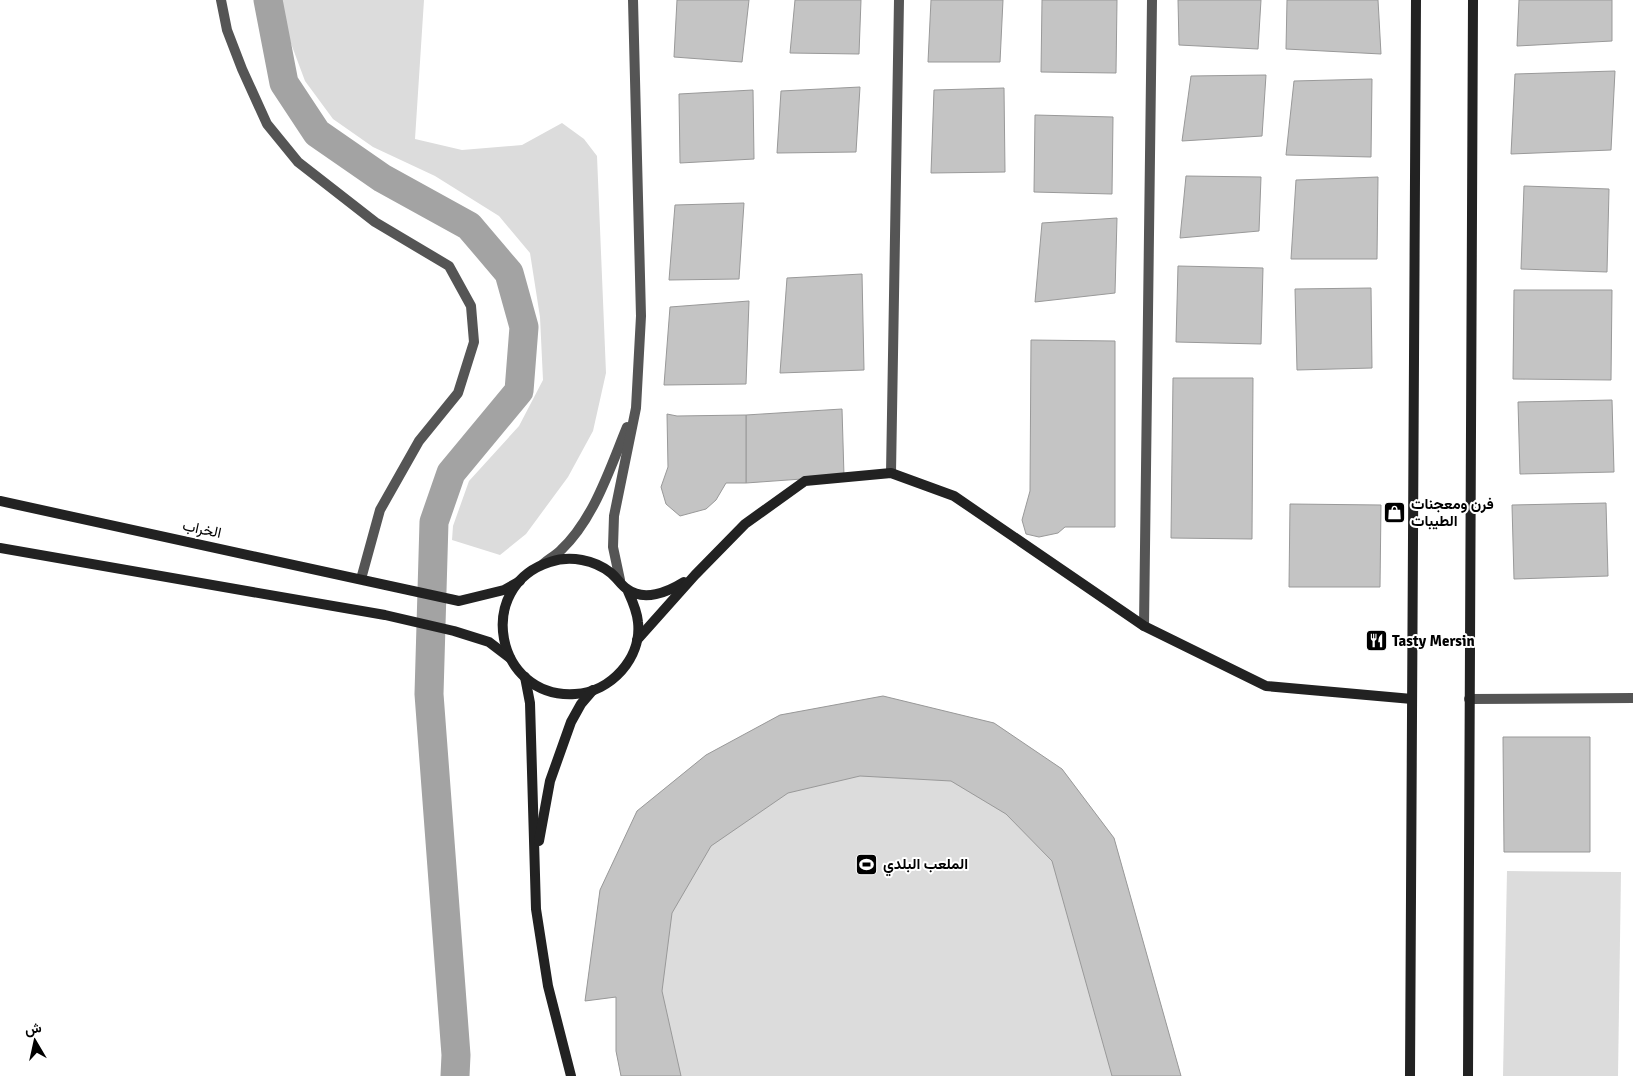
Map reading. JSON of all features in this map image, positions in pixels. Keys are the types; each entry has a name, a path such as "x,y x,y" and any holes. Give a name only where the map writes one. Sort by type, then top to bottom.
{"main road":[{"path":"1410,1076 1416,0"},
{"path":"1468,1076 1473,0"},
{"path":"637,640 695,575 745,524 805,481 891,473 954,496 1144,626 1266,686 1412,699"},
{"name":"الخراب","path":"0,501 459,601 504,590 520,581"},
{"path":"0,548 386,615 454,631 489,642 510,658 525,677 536,685 562,694 576,694 593,690 609,682 622,671 631,656 637,640 638,623 635,605 627,589 620,580 599,566 575,559 557,560 539,566 520,581 511,592 506,605 502,632 510,658"},
{"path":"627,589 640,595 652,596 674,588 695,575"},
{"path":"525,677 530,703 536,909 548,986 571,1076"},
{"path":"535,859 550,781 571,722 581,704 593,690"}],"street":[{"path":"221,0 227,30 267,124 298,162 367,216 449,266 471,306 474,342 458,393 419,441 380,510 361,579"},
{"path":"620,580 613,547 614,516 636,408 641,316 633,0"},
{"path":"891,473 899,0"},
{"path":"1144,626 1152,0"},
{"path":"539,566 561,550 579,528 599,493 636,408"},
{"path":"1470,699 1633,698"}],"shaded area":[{"path":"278,0 424,0 415,139 462,150 522,145 562,123 584,139 597,156 606,373 593,431 568,477 526,534 500,555 452,540 453,526 469,481 519,426 543,380 540,317 530,253 499,216 435,176 373,147 333,119 305,81 280,14"},
{"name":"الملعب البلدي","path":"883,696 994,723 1062,769 1114,838 1181,1076 621,1076 616,1051 616,997 585,1001 600,890 637,811 706,755 780,715"},
{"path":"1507,871 1621,872 1618,1076 1503,1076"}],"building":[{"path":"677,0 749,0 742,62 674,57"},
{"path":"795,0 861,0 859,54 790,53"},
{"path":"931,0 1003,0 1000,62 928,62"},
{"path":"1042,0 1117,0 1116,73 1041,72"},
{"path":"1178,0 1261,0 1258,49 1179,45"},
{"path":"1287,0 1378,0 1381,54 1286,49"},
{"path":"1519,0 1612,0 1612,41 1517,46"},
{"path":"1615,71 1611,150 1511,154 1515,74"},
{"path":"1266,75 1262,136 1182,141 1191,76"},
{"path":"1372,79 1371,157 1286,155 1294,81"},
{"path":"860,87 856,152 777,153 781,91"},
{"path":"1004,88 1005,172 931,173 934,90"},
{"path":"753,90 754,159 680,163 679,94"},
{"path":"1035,115 1113,117 1112,194 1034,192"},
{"path":"1186,176 1261,177 1259,231 1180,238"},
{"path":"1378,177 1377,259 1291,259 1296,180"},
{"path":"1524,186 1609,189 1607,272 1521,269"},
{"path":"744,203 739,279 669,280 675,205"},
{"path":"1117,218 1115,293 1035,302 1042,223"},
{"path":"1178,266 1263,268 1261,344 1176,342"},
{"path":"862,274 864,370 780,373 787,278"},
{"path":"1371,288 1372,368 1297,370 1295,289"},
{"path":"1514,290 1612,290 1611,380 1513,379"},
{"path":"749,301 746,384 664,385 670,307"},
{"path":"1031,340 1115,341 1115,527 1065,527 1058,533 1039,537 1026,534 1022,520 1030,491"},
{"path":"1173,378 1253,378 1252,539 1171,538"},
{"path":"1612,400 1614,472 1520,474 1518,402"},
{"path":"842,409 844,476 746,483 746,415"},
{"path":"667,414 677,416 746,415 746,483 726,483 716,500 706,509 680,516 666,504 661,487 668,467"},
{"path":"1606,503 1608,576 1514,579 1512,505"},
{"path":"1290,504 1381,505 1380,587 1289,587"},
{"path":"883,696 994,723 1062,769 1114,838 1181,1076 1112,1076 1052,861 1006,814 951,781 860,776 788,793 711,846 672,913 662,991 681,1076 621,1076 616,1051 616,997 585,1001 600,890 637,811 706,755 780,715"},
{"path":"1503,737 1590,737 1590,852 1504,852"}],"waterway":[{"path":"268,0 284,83 317,133 382,178 469,226 509,273 524,327 519,391 451,473 434,522 429,694 456,1055 455,1076"}],"place":[{"name":"فرن ومعجنات الطيبات","path":"1395,513"},
{"name":"Tasty Mersin","path":"1376,641"},
{"name":"الملعب البلدي","path":"867,864"}]}
